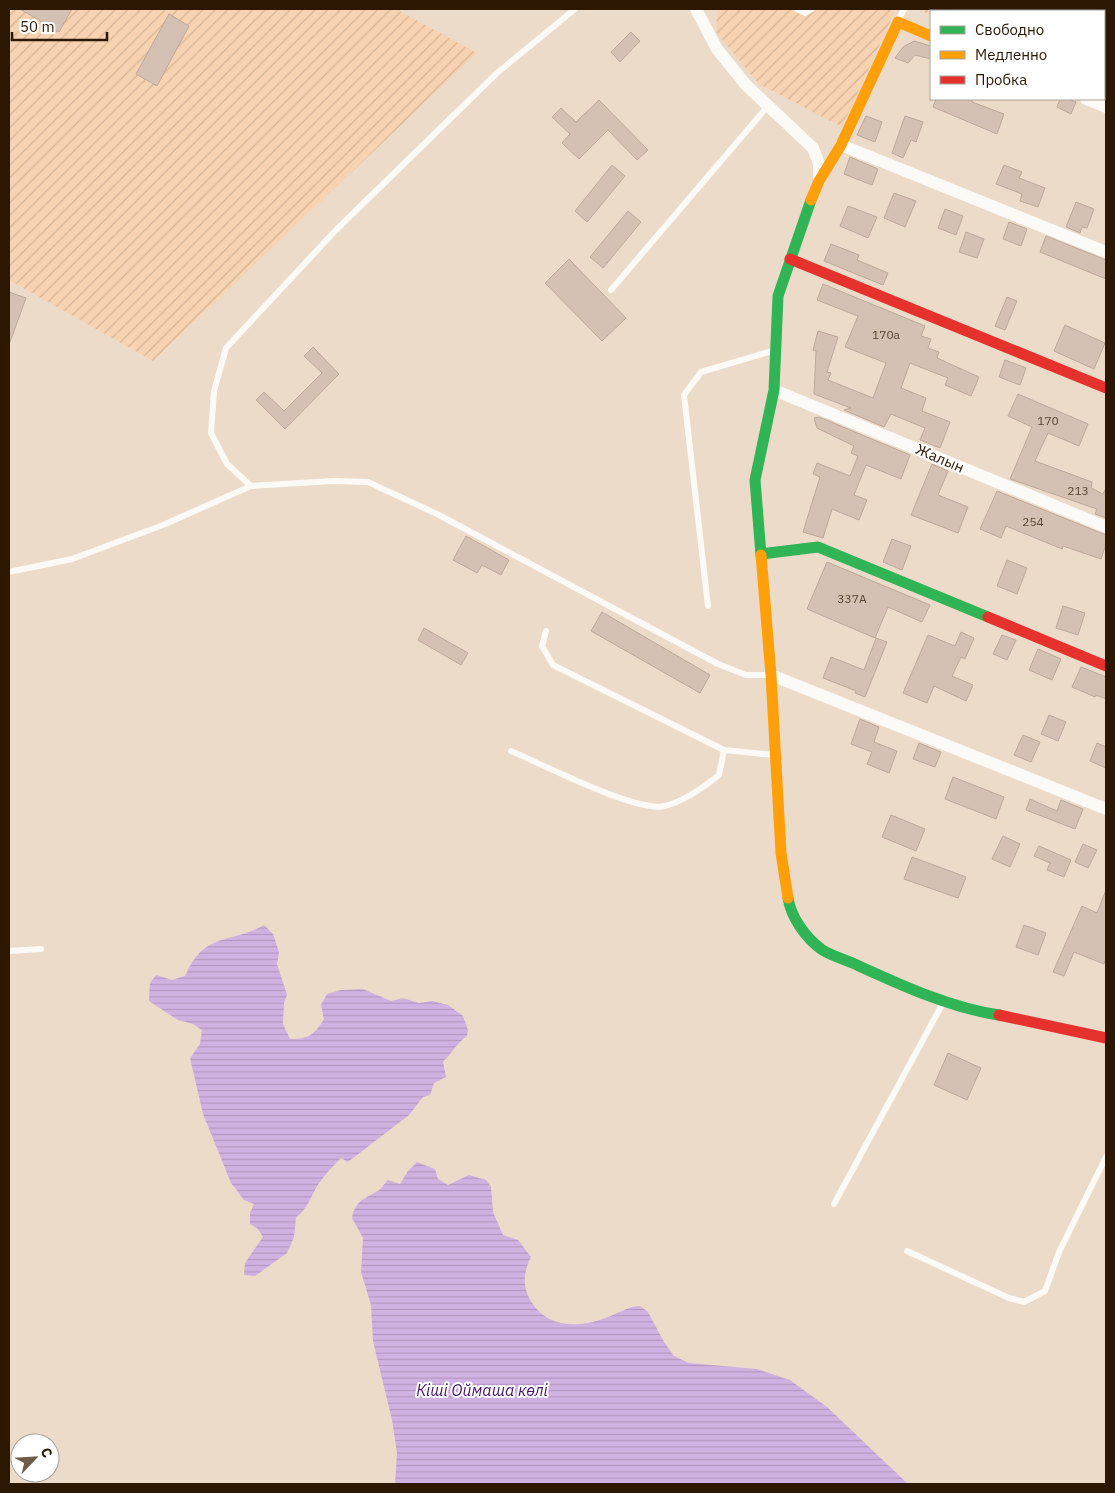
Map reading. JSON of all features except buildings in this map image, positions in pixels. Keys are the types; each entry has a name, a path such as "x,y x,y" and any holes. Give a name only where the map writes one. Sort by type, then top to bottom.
{"street":[{"path":"696,9 717,49 746,85 767,107 813,148 819,164 819,181"},
{"path":"930,36 898,22 841,145 819,181 778,296 774,390 755,480 771,675 781,853 790,909 803,931 821,949 908,988 984,1013 1034,1021 1106,1038"},
{"path":"1088,100 1106,107"},
{"path":"841,145 1106,252"},
{"path":"790,259 1106,388"},
{"name":"Жалын","path":"774,390 1106,527"},
{"path":"761,554 818,547 1106,666"},
{"path":"771,675 1106,809"}],"lane":[{"path":"251,486 227,464 211,433 214,392 226,348 336,230 497,73 575,9"},
{"path":"797,9 805,13 812,9"},
{"path":"898,22 904,9"},
{"path":"611,290 767,107"},
{"path":"708,606 684,395 701,372 776,350"},
{"path":"9,572 72,559 164,525 251,486 333,481 368,482 437,514 718,664 746,675 771,675"},
{"path":"546,631 542,646 553,665 724,750 775,755"},
{"path":"510,751 631,802 664,806 701,789 719,775 724,750"},
{"path":"9,951 41,949"},
{"path":"834,1204 945,1000"},
{"path":"907,1250 1009,1298 1024,1302 1045,1291 1059,1252 1106,1156"}],"shaded area":[{"path":"9,9 396,9 477,53 153,361 9,280"},
{"path":"717,9 896,9 842,127 759,84 716,32"},
{"path":"918,9 1106,9 1106,87 1105,10 930,10 930,15"}],"water":[{"path":"264,925 273,934 279,952 277,964 287,995 284,1003 283,1024 290,1039 306,1037 314,1032 324,1019 321,1005 327,994 341,990 363,989 391,1001 403,998 419,1003 432,1001 448,1005 463,1016 468,1030 467,1036 443,1062 446,1077 434,1083 430,1095 423,1097 409,1115 348,1162 341,1158 333,1166 317,1187 310,1201 296,1217 294,1237 287,1253 255,1276 244,1275 245,1263 263,1237 258,1229 250,1224 250,1213 254,1204 244,1200 231,1183 203,1114 190,1058 200,1044 202,1030 193,1024 178,1020 149,1001 150,983 156,975 172,980 185,976 193,962 209,945"},
{"name":"Кіші Оймаша көлi","path":"417,1162 435,1169 438,1179 448,1185 469,1175 486,1180 491,1187 493,1212 503,1235 518,1240 531,1257 525,1274 526,1291 539,1312 547,1318 566,1324 587,1323 640,1306 648,1312 674,1356 689,1363 757,1369 790,1380 827,1407 908,1484 395,1484 397,1453 392,1420 373,1341 371,1305 361,1272 363,1238 352,1218 355,1208 360,1202 379,1190 388,1180 400,1184 408,1171"}],"traffic: fast":[{"path":"761,555 755,480 774,390 778,296 811,200"},
{"path":"761,554 818,547 988,617"},
{"path":"788,898 792,912 800,926 821,949 945,1002 999,1015"}],"traffic: slow":[{"path":"811,200 819,181 841,145 898,22 930,36"},
{"path":"761,555 771,675 781,853 788,898"}],"traffic: jam":[{"path":"790,259 1106,388"},
{"path":"988,617 1106,666"},
{"path":"999,1015 1106,1038"}]}
